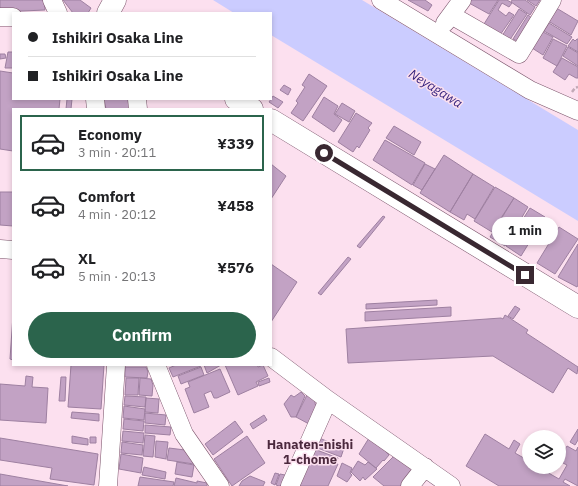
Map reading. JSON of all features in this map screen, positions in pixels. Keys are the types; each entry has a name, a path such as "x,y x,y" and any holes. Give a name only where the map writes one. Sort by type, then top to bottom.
{"main road":[{"path":"109,12 115,0"},
{"path":"238,100 250,108"},
{"path":"272,121 578,307"}],"street":[{"path":"52,0 58,12"},
{"path":"381,0 530,90 578,111"},
{"path":"437,34 462,0"},
{"path":"451,15 519,54 552,0"},
{"path":"0,18 12,17"},
{"path":"0,249 12,250"},
{"path":"272,358 328,400 451,486"},
{"path":"108,486 116,366"},
{"path":"156,366 184,434 220,486"},
{"path":"290,486 328,400"},
{"path":"410,486 425,467"}],"water":[{"name":"Neyagawa","path":"213,0 362,0 578,130 578,221 272,36 272,12 232,12"}],"building":[{"path":"0,0 44,0 45,10 0,12"},
{"path":"63,0 80,0 91,8 89,12 72,12"},
{"path":"408,0 425,0 432,5 428,11"},
{"path":"471,0 498,0 489,14 469,3"},
{"path":"499,0 507,0 512,3 509,7 502,3 498,10 506,16 509,12 514,15 500,35 484,24"},
{"path":"512,0 525,0 535,7 530,15 511,2"},
{"path":"527,0 540,0 536,6"},
{"path":"553,6 578,21 571,35 545,19"},
{"path":"519,9 527,14 509,41 502,36"},
{"path":"528,15 533,19 519,42 513,39"},
{"path":"549,23 572,37 567,44 544,31"},
{"path":"541,31 553,37 543,55 532,48"},
{"path":"553,39 567,46 557,66 543,58"},
{"path":"573,39 575,41 578,39 578,52 568,46"},
{"path":"568,47 578,53 578,66 563,56"},
{"path":"8,52 12,52 12,68 5,68"},
{"path":"0,54 5,54 6,58 0,59"},
{"path":"562,58 578,67 578,78 569,74 565,80 553,72"},
{"path":"0,71 12,73 12,100 60,100 59,108 12,108 12,151 0,149"},
{"path":"309,74 327,86 303,121 291,113 298,103 296,101 305,87 302,85"},
{"path":"284,85 291,89 288,95 280,90"},
{"path":"273,96 283,102 278,108 269,102 272,100"},
{"path":"324,97 338,106 334,114 342,120 334,132 312,117"},
{"path":"67,100 72,100 71,108 66,108"},
{"path":"104,100 131,100 133,108 106,108"},
{"path":"342,103 355,111 349,122 335,114"},
{"path":"356,113 372,123 368,128 370,130 359,148 357,146 353,152 338,142"},
{"path":"394,126 421,142 414,155 386,138"},
{"path":"385,140 425,163 412,185 373,160"},
{"path":"444,155 473,174 450,212 420,193"},
{"path":"425,164 435,169 422,190 413,185"},
{"path":"272,165 286,176 272,197"},
{"path":"473,174 494,187 475,219 467,214 464,220 450,212"},
{"path":"495,187 514,198 492,232 474,221"},
{"path":"0,192 12,192 12,226 0,225"},
{"path":"514,198 528,207 505,246 490,237"},
{"path":"530,208 545,217 521,256 506,246"},
{"path":"383,216 385,217 360,248 357,246"},
{"path":"559,227 578,239 555,274 537,263"},
{"path":"578,244 578,285 577,287 558,277"},
{"path":"348,257 351,259 321,295 318,293"},
{"path":"272,265 297,282 272,320"},
{"path":"437,300 437,305 366,309 366,304"},
{"path":"515,306 520,309 513,319 508,316"},
{"path":"451,307 451,316 365,321 365,312"},
{"path":"505,315 528,330 526,333 578,367 577,374 568,368 553,393 493,356 348,363 346,329 503,319"},
{"path":"12,330 12,360 10,359"},
{"path":"71,366 104,366 101,409 68,407"},
{"path":"174,366 201,366 173,377 169,368"},
{"path":"204,366 219,366 207,373"},
{"path":"225,366 263,366 268,376 256,382 258,386 238,395"},
{"path":"125,367 146,367 148,372 147,378 125,377"},
{"path":"201,367 204,375 181,384 178,376"},
{"path":"220,369 230,392 217,398 214,398 211,391 204,394 209,407 194,413 185,389 190,387 188,382"},
{"path":"26,376 33,377 32,387 48,388 46,423 0,420 0,384 25,386"},
{"path":"61,377 66,377 65,401 59,401"},
{"path":"126,378 139,378 138,395 125,395"},
{"path":"140,378 151,379 153,385 152,396 139,395"},
{"path":"269,378 270,382 259,386 258,382"},
{"path":"301,392 305,396 296,417 291,417 284,404 291,395 294,397"},
{"path":"307,395 314,397 316,408 309,424 296,417"},
{"path":"125,396 146,397 145,407 124,405"},
{"path":"146,398 159,399 158,413 145,412"},
{"path":"124,406 145,409 144,420 123,418"},
{"path":"72,412 99,414 99,421 71,418"},
{"path":"145,413 166,415 165,425 145,423"},
{"path":"264,415 267,420 253,429 250,424"},
{"path":"124,419 144,421 143,431 123,429"},
{"path":"235,421 243,432 213,455 205,444"},
{"path":"145,425 171,427 170,435 145,433"},
{"path":"578,429 578,440 575,445 570,442"},
{"path":"123,431 144,433 143,443 122,441"},
{"path":"485,434 509,449 514,440 520,444 515,453 522,457 522,474 550,474 559,479 562,474 566,474 566,448 567,446 576,451 578,447 578,486 565,479 563,482 570,486 499,486 466,466"},
{"path":"145,435 155,436 153,457 143,456"},
{"path":"72,436 88,439 88,445 72,443"},
{"path":"247,436 265,463 232,486 214,459"},
{"path":"90,437 96,437 96,443 90,443"},
{"path":"0,438 98,454 94,485 50,479 52,468 0,460"},
{"path":"319,438 344,448 341,457 315,447"},
{"path":"369,438 389,455 376,468 359,454"},
{"path":"156,441 168,442 166,459 155,457"},
{"path":"122,442 143,445 142,455 121,453"},
{"path":"169,448 185,450 194,464 167,460"},
{"path":"314,449 338,458 336,463 338,464 328,486 298,486"},
{"path":"121,454 143,458 141,473 119,469"},
{"path":"394,456 415,470 402,486 384,486 373,477"},
{"path":"358,461 365,465 368,462 377,469 365,480 363,477 360,481 351,472"},
{"path":"177,462 194,465 192,477 175,474"},
{"path":"342,463 352,468 350,473 352,475 347,482 337,476"},
{"path":"144,467 166,472 165,479 142,475"},
{"path":"275,473 279,474 275,485 271,483"},
{"path":"0,474 68,486 0,486"},
{"path":"280,474 285,475 281,486 279,486 276,485"},
{"path":"250,476 265,482 263,486 239,486 242,481"},
{"path":"140,477 174,482 173,486 138,486"},
{"path":"176,478 197,483 197,481 207,483 207,486 174,486"}],"district":[{"name":"Hanaten-nishi 1-chome","path":"310,452"}],"route":[{"path":"324,153 525,275"}]}
